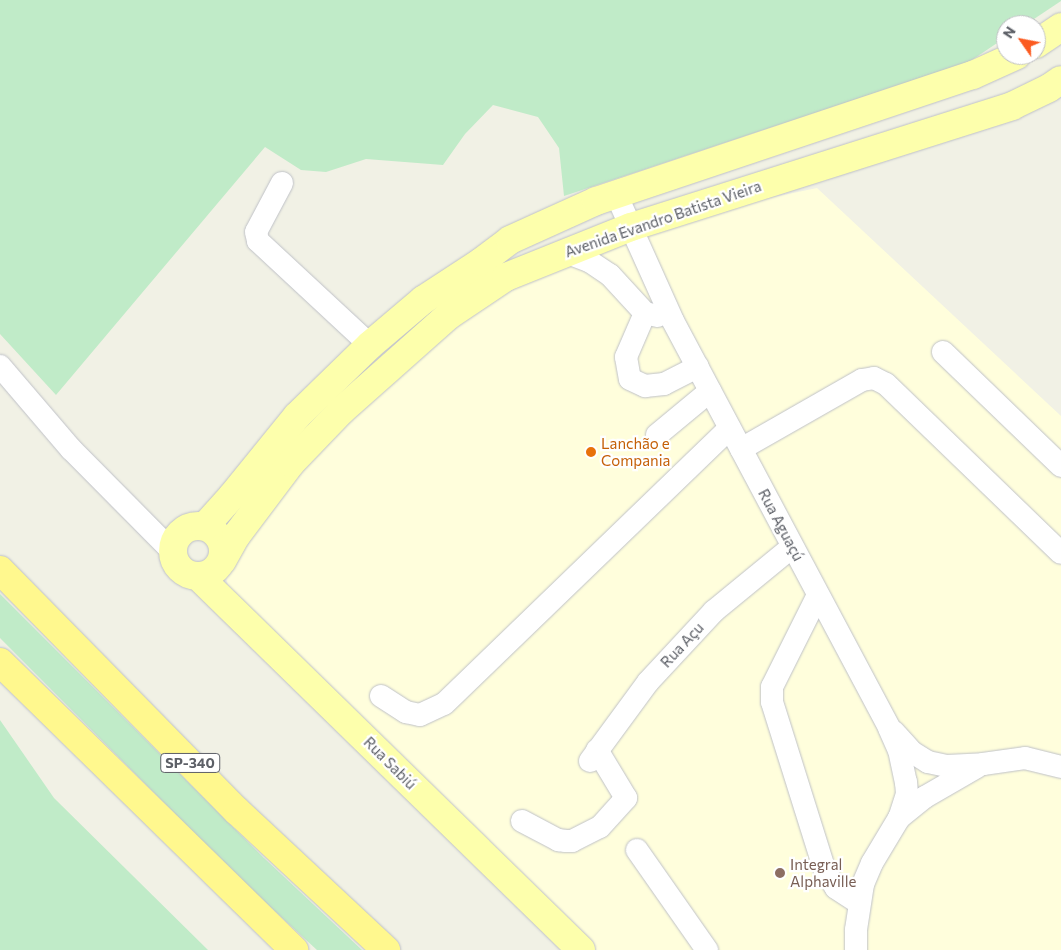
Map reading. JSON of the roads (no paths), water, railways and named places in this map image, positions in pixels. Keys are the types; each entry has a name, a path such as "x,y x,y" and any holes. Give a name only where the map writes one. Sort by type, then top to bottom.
{"highway":[{"name":"SP-340","path":"0,570 237,811 386,950"},
{"path":"0,662 294,950"}],"main road":[{"path":"1046,37 1061,27"},
{"path":"205,526 232,496 296,416 370,345 423,300 481,262 510,240 568,212 616,194 973,75 996,65"},
{"name":"Avenida Evandro Batista Vieira","path":"222,561 236,536 291,463 340,411 448,316 506,277 631,227 1012,106 1061,80"},
{"path":"197,525 205,526 213,530 222,544 222,561 213,572 200,577 191,576 178,567 172,551 174,543 182,531 197,525"},
{"name":"Rua Sabiú","path":"200,577 581,950"}],"street":[{"path":"282,183 256,232 258,241 370,345"},
{"name":"Rua Aguaçú","path":"616,194 673,321 889,728"},
{"path":"565,252 589,261 610,274 645,314 673,321"},
{"path":"645,314 626,357 630,379 645,386 664,384 698,367"},
{"path":"944,352 1061,466"},
{"path":"0,366 71,449 172,551"},
{"path":"741,449 862,380 874,378 886,384 1061,553"},
{"path":"657,435 710,390"},
{"path":"381,696 406,712 420,715 444,704 730,428"},
{"name":"Rua Açu","path":"522,821 558,840 566,841 572,841 600,827 626,798 594,756 648,682 714,611 792,547"},
{"path":"818,595 772,687 772,702 825,872 836,888 859,903"},
{"path":"889,728 912,752 928,762 947,766 983,764 1024,758 1061,767"},
{"path":"856,950 859,903 863,884 872,863 899,818 906,794 906,782 898,750 889,728"},
{"path":"899,818 925,797 983,764"},
{"path":"637,850 707,950"}],"place":[{"name":"Lanchão e Compania","path":"591,452"},
{"name":"Integral Alphaville","path":"780,873"}]}
